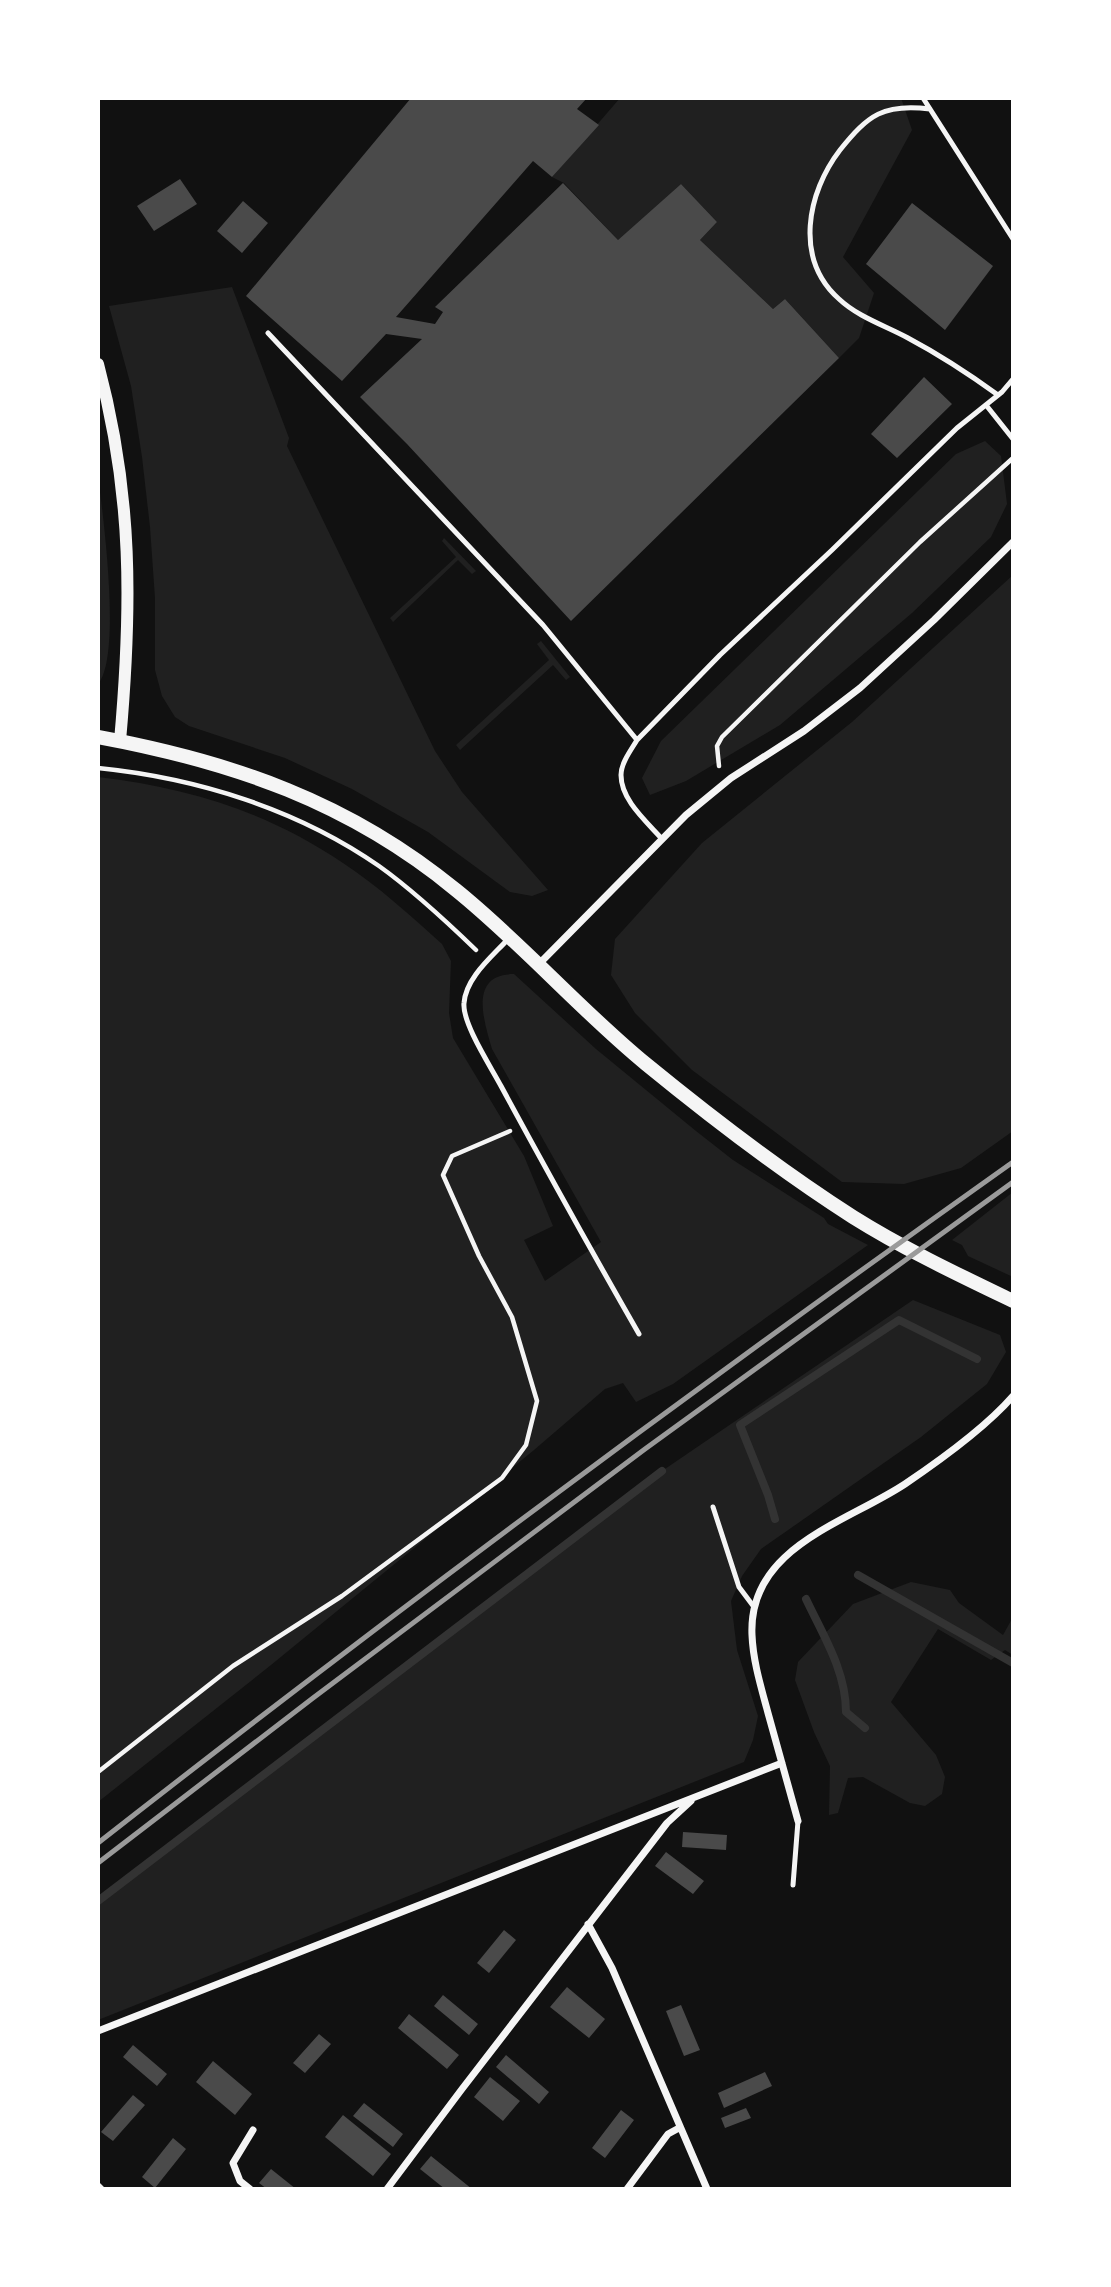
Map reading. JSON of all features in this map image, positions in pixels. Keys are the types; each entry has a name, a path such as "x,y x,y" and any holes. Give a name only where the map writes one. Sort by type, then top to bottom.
{"main road":[{"path":"98,737 222,765 289,789 376,833 430,869 477,907 602,1027 763,1154 853,1216 955,1273 1013,1301"}],"street":[{"path":"98,364 117,451 126,522 128,620 120,741"},
{"path":"538,966 686,815 723,785 804,731 860,688 1013,542"},
{"path":"798,1821 753,1647 754,1608 757,1597 771,1572 797,1546 906,1484 1013,1396"},
{"path":"98,2031 782,1763"},
{"path":"387,2189 667,1823 694,1798"},
{"path":"588,1924 612,1968 707,2189"},
{"path":"626,2189 668,2134 679,2128"},
{"path":"250,2189 240,2180 233,2163 253,2130"}],"lane":[{"path":"923,98 1013,239"},
{"path":"930,109 910,106 885,110 871,117 855,131 831,162 810,214 812,258 820,276 839,299 867,317 954,363 998,395"},
{"path":"268,333 517,597 566,652 637,740"},
{"path":"662,839 628,800 621,774 627,756 637,740 720,655 957,428 998,395 1013,379"},
{"path":"986,405 1013,439"},
{"path":"509,938 468,987 464,1005 469,1023 639,1334"},
{"path":"713,1507 739,1587 754,1608"},
{"path":"793,1885 798,1821"}],"path":[{"path":"723,785 717,753 718,742 722,737 920,542 1013,458"},
{"path":"98,768 178,780 263,806 303,822 344,843 380,867 445,920 488,961"},
{"path":"98,1772 233,1666 342,1596 502,1478 526,1445 537,1401 512,1317 479,1256 443,1175 452,1156 523,1126"}],"shaded area":[{"path":"620,98 901,98 912,130 843,257 874,293 859,338 839,358 785,299 773,309 700,240 717,222 681,184 618,240 564,183 552,177"},
{"path":"232,287 289,438 287,446 435,751 462,792 548,890 532,896 510,892 428,832 352,789 285,758 189,726 175,717 162,696 155,670 155,598 142,457 131,386 109,306"},
{"path":"985,441 1001,456 1007,504 991,537 912,613 780,725 686,781 650,795 642,778 661,741 956,454"},
{"path":"98,476 107,552 110,616 105,669 98,684"},
{"path":"444,538 476,571 472,574 458,560 393,622 390,618 456,557 442,541"},
{"path":"1013,575 1013,1131 961,1168 904,1184 842,1182 692,1070 635,1013 611,975 615,939 702,843 852,722"},
{"path":"541,641 570,677 566,680 553,665 460,750 456,745 549,660 537,644"},
{"path":"98,777 195,795 285,829 356,872 442,944 451,961 449,1013 453,1038 524,1156 553,1226 524,1240 545,1281 601,1242 492,1049 483,1013 485,990 490,982 500,976 514,974 596,1049 733,1160 824,1218 828,1224 868,1245 673,1384 636,1402 623,1383 605,1389 271,1665 98,1802"},
{"path":"1013,1192 1013,1277 968,1256 962,1245 952,1240"},
{"path":"913,1300 1000,1335 1006,1352 987,1384 921,1437 761,1549 742,1576 731,1601 737,1650 758,1716 753,1740 744,1762 98,2020 98,1901 662,1471"},
{"path":"911,1582 950,1590 959,1603 1003,1635 1013,1617 1013,1655 1005,1650 991,1660 938,1629 891,1702 936,1755 945,1777 942,1794 925,1806 910,1803 863,1777 848,1778 838,1813 829,1815 830,1766 795,1680 798,1662 853,1604"}],"building":[{"path":"411,98 587,98 577,109 599,125 552,177 533,161 396,317 435,324 443,312 435,307 563,183 618,240 681,184 717,222 700,240 773,309 785,299 839,358 571,621 360,397 422,339 386,334 342,381 246,296"},
{"path":"180,179 197,204 154,231 137,206"},
{"path":"243,201 268,223 242,253 217,231"},
{"path":"912,203 993,266 945,330 866,264"},
{"path":"924,377 952,404 897,458 871,434"},
{"path":"683,1832 727,1835 726,1850 682,1847"},
{"path":"666,1852 704,1881 693,1894 655,1866"},
{"path":"504,1930 516,1940 489,1973 477,1963"},
{"path":"567,1987 605,2019 589,2038 550,2007"},
{"path":"443,1995 478,2024 469,2035 434,2006"},
{"path":"681,2005 700,2050 684,2056 666,2011"},
{"path":"409,2014 459,2055 447,2069 398,2028"},
{"path":"319,2034 331,2044 305,2073 293,2063"},
{"path":"133,2045 167,2074 157,2086 123,2057"},
{"path":"506,2055 549,2092 539,2104 496,2067"},
{"path":"213,2061 252,2094 235,2115 196,2082"},
{"path":"765,2072 772,2086 724,2108 718,2093"},
{"path":"490,2077 520,2101 503,2121 474,2097"},
{"path":"133,2095 145,2105 113,2141 101,2132"},
{"path":"364,2103 403,2134 393,2147 353,2116"},
{"path":"746,2108 751,2118 725,2128 721,2118"},
{"path":"621,2110 634,2120 605,2158 592,2148"},
{"path":"343,2115 391,2154 373,2176 325,2137"},
{"path":"173,2138 186,2149 155,2188 142,2177"},
{"path":"431,2156 472,2189 445,2189 420,2169"},
{"path":"271,2169 296,2189 267,2189 259,2183"}],"waterway":[{"path":"775,1519 740,1425 899,1320 977,1359"},
{"path":"98,1901 662,1471"},
{"path":"858,1575 1013,1663"},
{"path":"806,1599 838,1668 846,1712 865,1728"}],"railway":[{"path":"98,1843 551,1497 1013,1162"},
{"path":"98,1863 645,1449 1013,1182"}]}
